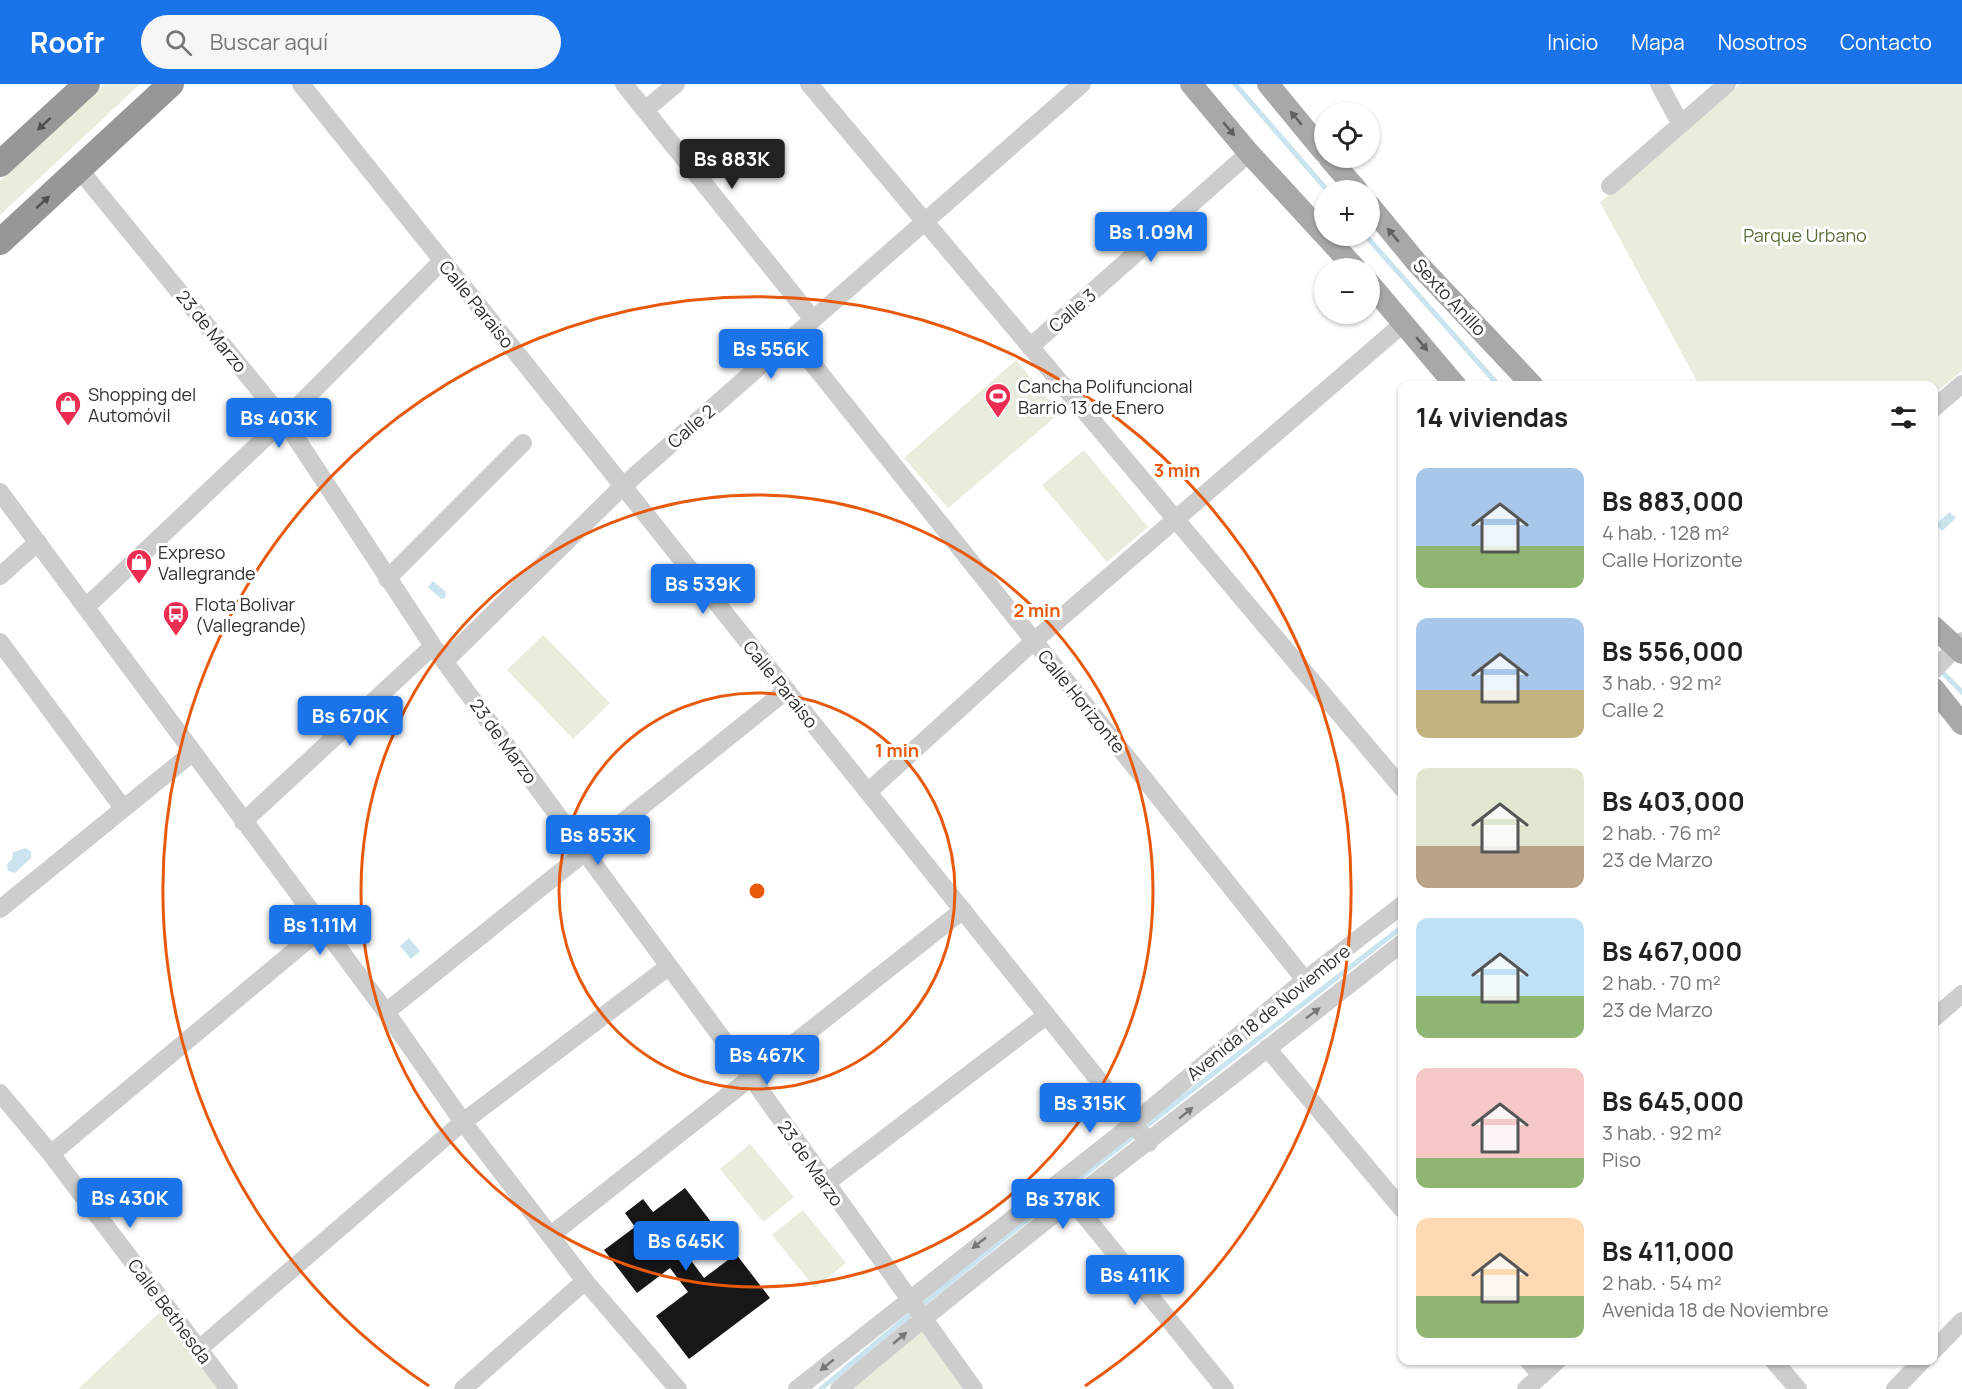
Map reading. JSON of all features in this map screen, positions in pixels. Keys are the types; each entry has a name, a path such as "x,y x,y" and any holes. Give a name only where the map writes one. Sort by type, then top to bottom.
{"highway":[{"path":"0,164 87,84"},
{"path":"0,242 171,84"}],"main road":[{"path":"1191,84 1249,153 1346,258"},
{"path":"1269,84 1314,140"},
{"path":"1338,168 1348,180"},
{"name":"Sexto Anillo","path":"1380,218 1417,263 1528,381"},
{"path":"1380,295 1452,381"},
{"path":"1938,631 1957,649"},
{"path":"1938,694 1962,724"}],"street":[{"name":"Calle Paraiso","path":"301,84 1141,1133"},
{"path":"624,84 812,318"},
{"path":"645,110 676,84"},
{"path":"808,84 1176,517 1398,783"},
{"name":"Calle 2","path":"446,662 622,486 1082,84"},
{"path":"1659,84 1680,123"},
{"path":"1610,186 1727,84"},
{"name":"Calle 3","path":"1030,347 1249,153"},
{"name":"23 de Marzo","path":"79,169 284,420 433,646 750,1076 825,1184 974,1389"},
{"path":"86,607 284,420 442,261"},
{"path":"868,792 1034,641 1404,323"},
{"name":"Calle Horizonte","path":"792,338 1305,980"},
{"path":"1938,405 1962,384"},
{"path":"387,579 523,443"},
{"path":"0,492 386,1012 463,1122 585,1281 678,1389"},
{"path":"0,576 38,542"},
{"path":"0,642 123,808"},
{"path":"243,822 433,646"},
{"path":"1938,666 1957,649"},
{"path":"386,1012 787,690"},
{"path":"0,909 192,753"},
{"name":"Avenida 18 de Noviembre","path":"797,1389 1072,1200 1305,980 1398,908"},
{"path":"551,1235 963,910"},
{"path":"51,1154 322,928"},
{"name":"Avenida 18 de Noviembre","path":"839,1389 915,1309 1141,1133 1267,1048 1398,946"},
{"path":"199,1349 463,1122 668,967"},
{"path":"1938,1015 1962,994"},
{"path":"825,1184 1047,1015"},
{"path":"1267,1048 1398,1200"},
{"name":"Calle Bethesda","path":"0,1092 51,1154 229,1389"},
{"path":"1072,1200 1225,1389"},
{"path":"463,1389 585,1281"},
{"path":"1938,1346 1962,1321"},
{"path":"1532,1365 1541,1376"},
{"path":"1526,1389 1553,1365"},
{"path":"1777,1365 1798,1389"},
{"path":"1895,1389 1918,1365"}],"green space":[{"path":"105,84 140,84 0,215 0,181"},
{"name":"Parque Urbano","path":"1740,84 1962,84 1962,371 1938,391 1938,381 1697,381 1600,202"},
{"path":"1016,360 1060,413 948,508 904,458"},
{"path":"1084,450 1148,527 1107,562 1042,485"},
{"path":"543,635 610,703 573,739 507,670"},
{"path":"750,1144 794,1197 763,1222 720,1169"},
{"path":"803,1210 846,1263 815,1288 772,1235"},
{"path":"160,1312 221,1389 78,1389"},
{"path":"913,1320 967,1389 831,1389"}],"water":[{"path":"1950,512 1956,518 1942,531 1938,522"},
{"path":"433,581 446,592 445,598 441,599 428,587"},
{"path":"26,848 31,852 31,858 15,873 8,871 7,864 12,859 13,852"},
{"path":"409,938 420,951 411,959 400,946"}],"building":[{"path":"685,1188 718,1231 687,1255 704,1278 736,1254 770,1298 689,1359 656,1316 688,1292 670,1268 637,1293 604,1250 635,1227 625,1213 643,1199 653,1212"}],"waterway":[{"path":"1235,84 1318,180"},
{"path":"1375,246 1495,381"},
{"path":"1940,670 1962,692"},
{"path":"821,1389 1036,1213 1398,930"}],"place":[{"name":"Cancha Polifuncional Barrio 13 de Enero","path":"998,419"},
{"name":"Shopping del Automóvil","path":"68,427"},
{"name":"Expreso Vallegrande","path":"139,585"},
{"name":"Flota Bolivar (Vallegrande)","path":"176,637"}]}
